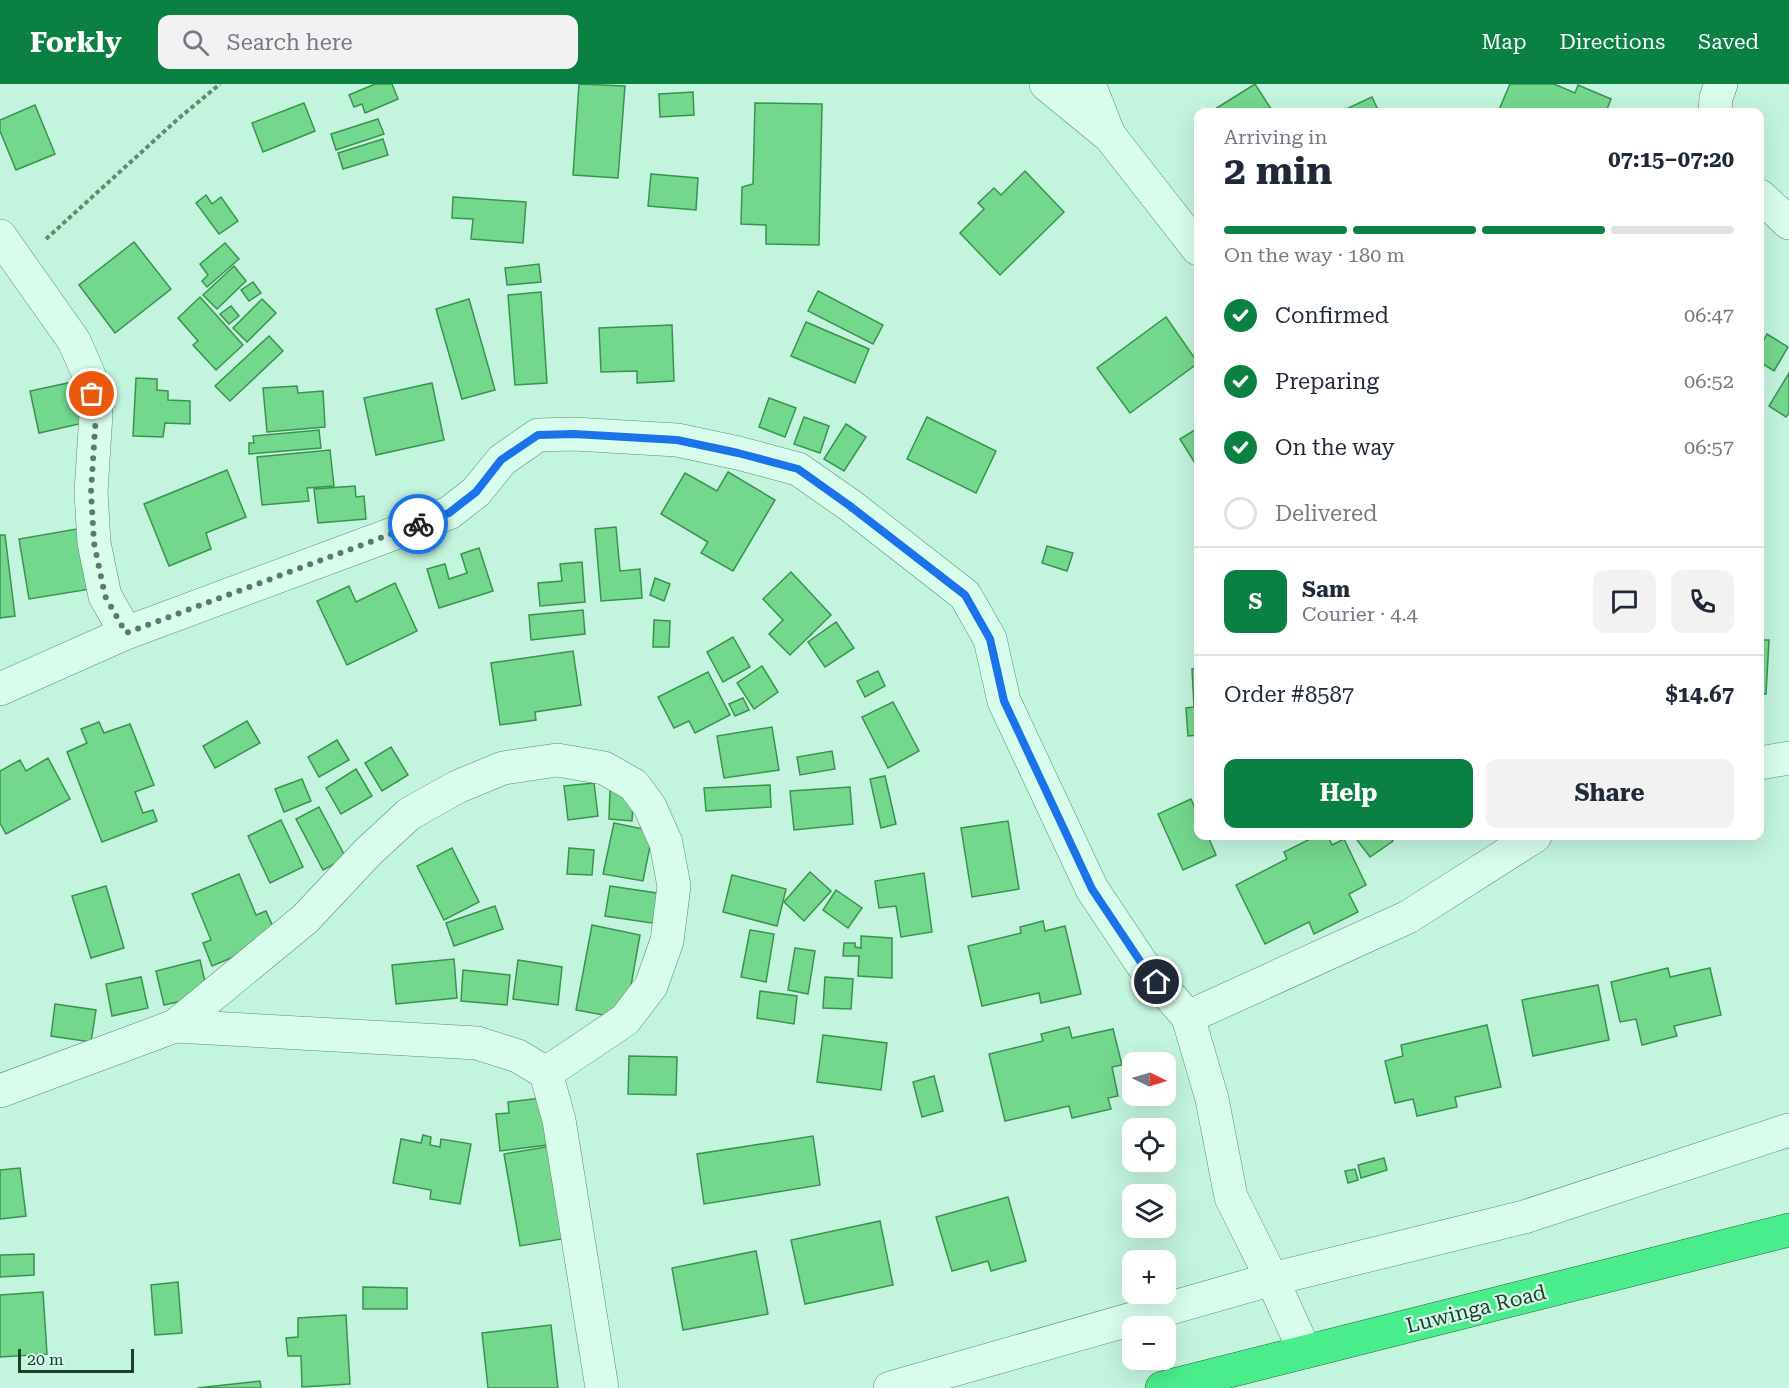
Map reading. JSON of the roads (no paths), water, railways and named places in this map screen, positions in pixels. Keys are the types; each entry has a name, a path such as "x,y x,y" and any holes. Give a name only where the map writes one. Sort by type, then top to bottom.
{"highway":[{"name":"Luwinga Road","path":"1162,1388 1789,1230"}],"street":[{"path":"1046,84 1109,135 1194,244"},
{"path":"1089,84 1109,135"},
{"path":"1715,108 1721,84"},
{"path":"1764,200 1789,223"},
{"path":"0,236 74,341 89,375 96,414 91,492 94,543 105,596 126,633"},
{"path":"0,689 126,633 449,513 476,492 501,460 538,435 574,434 677,440 798,469 965,595 990,639 1004,701 1092,889 1142,964 1188,1017 1212,1099 1231,1197 1305,1352"},
{"path":"1764,762 1789,758"},
{"path":"0,1091 176,1026 305,919 368,852 409,814 457,787 503,768 557,760 604,768 634,785 650,807 666,843 674,886 667,942 651,986 625,1020 546,1073"},
{"path":"1188,1017 1408,917 1529,840"},
{"path":"176,1026 477,1043 518,1056 546,1073 559,1120 602,1388"},
{"path":"890,1388 1272,1279 1524,1216 1789,1130"}]}
